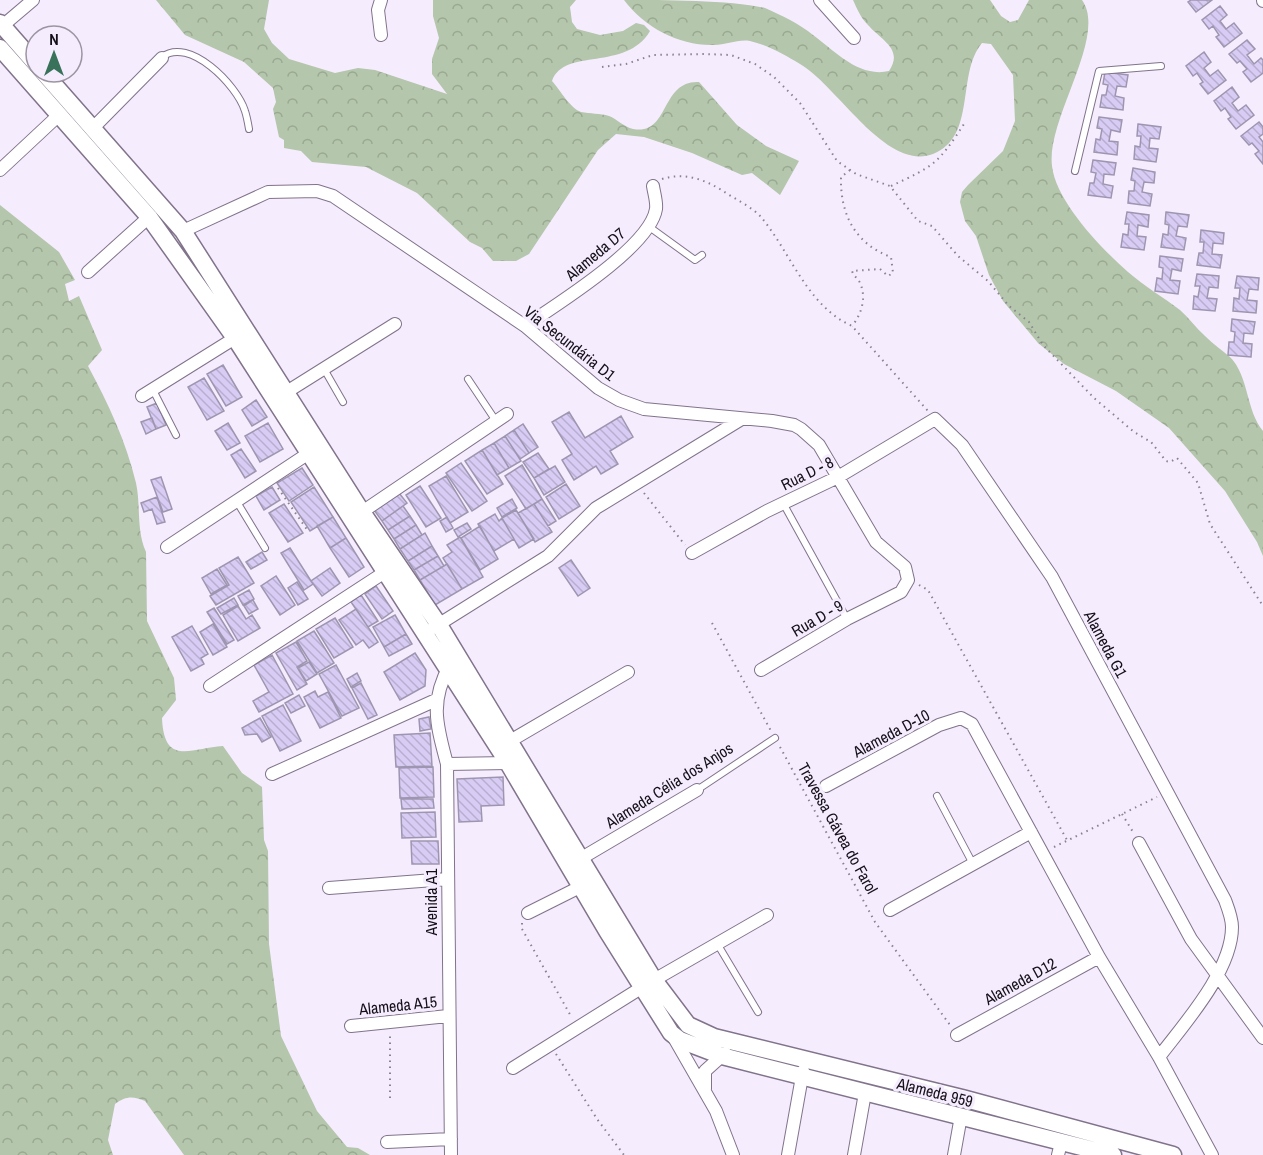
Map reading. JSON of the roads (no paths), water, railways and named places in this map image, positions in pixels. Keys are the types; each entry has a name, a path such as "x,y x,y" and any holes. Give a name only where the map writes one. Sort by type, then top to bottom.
{"street":[{"path":"24,51 1,26 33,0"},
{"path":"381,0 378,10 381,35"},
{"path":"820,0 854,38"},
{"path":"0,48 149,218 235,338 309,453 380,575 456,655 580,860 648,984 671,1033 705,1090 725,1130 733,1155"},
{"path":"93,128 162,58"},
{"path":"54,84 183,231 362,512 431,629 447,670 508,763 580,887 648,984"},
{"path":"0,170 60,114"},
{"name":"Alameda D7","path":"525,327 596,278 639,238 656,210 653,186"},
{"name":"Via Secundária D1","path":"183,231 268,192 333,196 525,327 598,388 619,400 644,409 794,425 819,445 880,548 905,567 908,580 901,592 891,597"},
{"path":"88,272 149,218"},
{"path":"285,393 395,324"},
{"path":"147,393 235,338"},
{"path":"362,512 501,417"},
{"path":"431,629 548,556 596,508 740,420"},
{"name":"Rua D - 8","path":"692,553 783,503 838,477 935,420"},
{"name":"Alameda G1","path":"935,420 962,445 1010,517 1031,543 1225,900 1232,924 1232,935 1217,976 1159,1057"},
{"path":"167,547 309,453"},
{"path":"210,686 380,575"},
{"name":"Rua D - 9","path":"761,670 846,619 891,597"},
{"name":"Avenida A1","path":"451,1155 447,764 436,721 436,700 447,670 456,655"},
{"path":"510,741 628,672"},
{"path":"272,774 436,700"},
{"name":"Alameda D-10","path":"826,786 939,725 961,718 972,724 1031,832"},
{"path":"447,764 508,763"},
{"name":"Alameda Célia dos Anjos","path":"580,860 697,790"},
{"path":"890,910 1031,832 1212,1155"},
{"path":"1139,843 1191,939 1263,1038"},
{"path":"329,888 447,879"},
{"path":"528,913 580,887"},
{"path":"513,1068 648,984 767,915"},
{"name":"Alameda D12","path":"957,1035 1099,957"},
{"name":"Alameda 959","path":"648,984 696,1031 738,1044 962,1098 1173,1155"},
{"name":"Alameda A15","path":"351,1026 448,1016"},
{"name":"Alameda 959","path":"671,1033 680,1040 722,1056 802,1078 961,1116 1060,1149 1113,1155"},
{"path":"705,1090 705,1071 738,1044"},
{"path":"788,1155 806,1061"},
{"path":"854,1155 865,1093"},
{"path":"954,1155 961,1116"},
{"path":"387,1142 451,1139"}],"lane":[{"path":"162,58 170,52 183,51 195,55 232,87 245,110 249,129"},
{"path":"1075,171 1099,71 1161,66"},
{"path":"647,226 695,260 702,255"},
{"path":"324,369 344,402"},
{"path":"468,379 501,417"},
{"path":"147,393 176,435"},
{"path":"237,502 265,548"},
{"path":"783,503 846,619"},
{"name":"Alameda Célia dos Anjos","path":"697,790 775,738"},
{"path":"937,796 974,864"},
{"path":"718,945 758,1012"}]}
